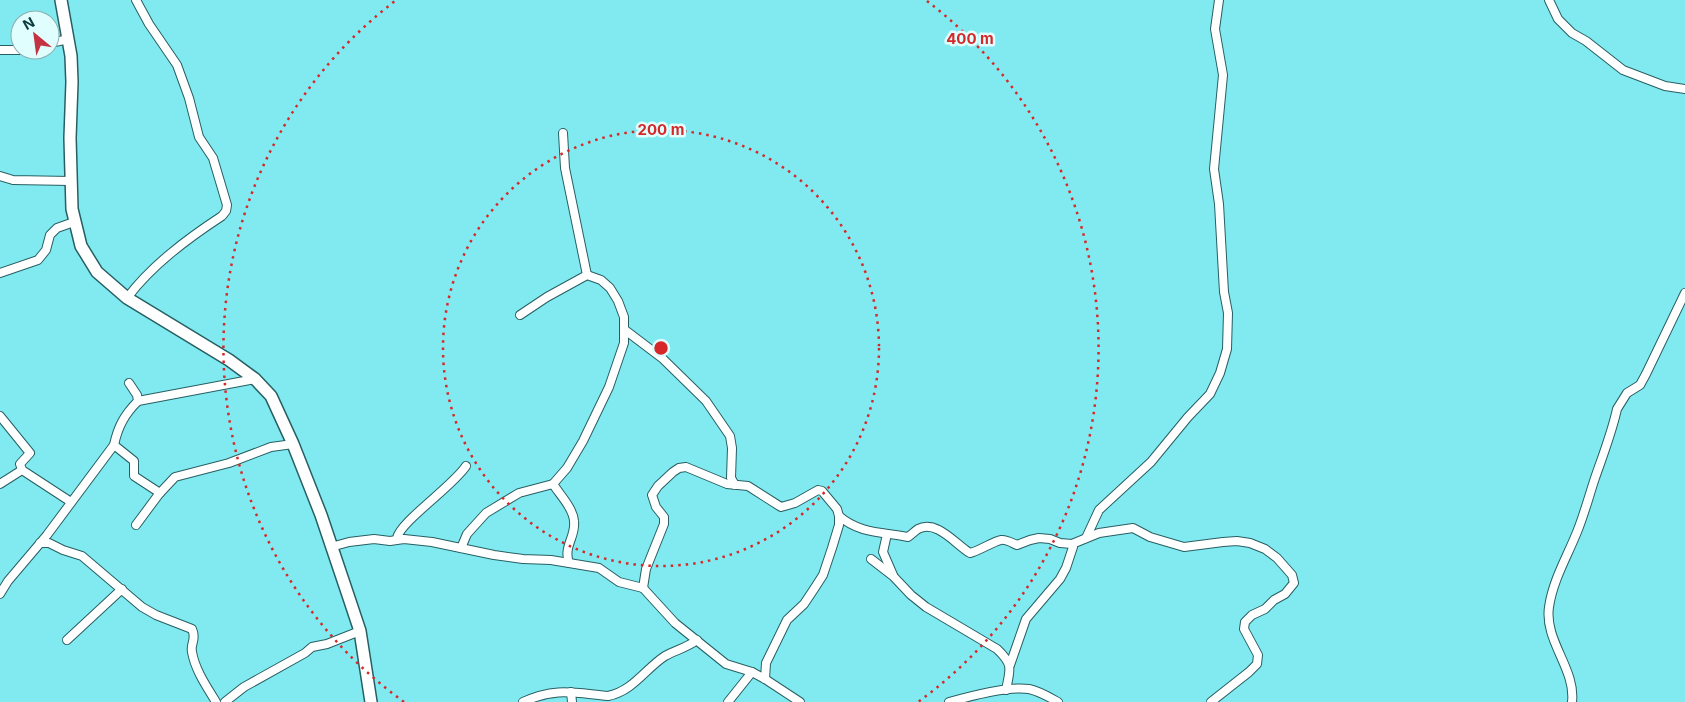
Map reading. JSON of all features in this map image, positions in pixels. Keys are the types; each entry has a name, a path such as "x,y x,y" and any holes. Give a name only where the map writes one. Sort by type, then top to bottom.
{"main road":[{"path":"62,0 69,39 72,82 71,181 74,222 80,246 97,272 127,298 229,360 255,379 271,396 293,444 321,515 360,631 371,702"}],"street":[{"path":"127,298 136,286 175,249 222,216 227,205 213,158 199,138 189,98 177,66 149,24 136,0"},
{"path":"1086,538 1099,510 1151,462 1188,417 1210,394 1220,373 1227,349 1228,313 1224,292 1219,204 1214,170 1223,76 1215,29 1219,0"},
{"path":"1549,0 1558,19 1572,33 1586,41 1623,70 1665,86 1685,89"},
{"path":"60,41 69,39"},
{"path":"563,132 565,168 587,275"},
{"path":"0,176 13,180 71,181"},
{"path":"0,273 38,260 46,250 50,235 57,228 74,222"},
{"path":"462,548 467,534 486,513 519,493 553,484 574,457 609,386 624,343 624,317 610,288 601,280 587,275 547,297 520,315"},
{"path":"1572,702 1569,680 1551,634 1548,609 1552,592 1577,532 1617,409 1627,393 1640,385 1685,293"},
{"path":"625,330 662,358 706,401 730,436 732,448 731,478 735,485"},
{"path":"0,594 8,581 40,543 114,445 117,431 124,417 138,400 255,379"},
{"path":"129,382 138,395 138,400"},
{"path":"0,416 30,453 20,464 22,470 71,502"},
{"path":"136,525 160,493 175,477 229,463 271,448 293,444"},
{"path":"114,445 134,461 134,476 160,493"},
{"path":"404,540 397,538 398,533 405,524 454,481 466,466"},
{"path":"642,588 646,569 664,524 664,518 656,507 652,495 658,486 679,468 686,467 735,485 742,484 748,486 781,507 795,503 818,490 822,491 837,509 839,525 823,575 804,604 787,620 766,663 765,679"},
{"path":"0,484 22,470"},
{"path":"553,484 574,519 574,526 566,554 569,563"},
{"path":"839,516 850,525 887,534 908,537 919,529 936,530 946,534 970,553 981,550 1000,540 1017,546 1039,538 1072,544 1099,534 1134,528 1150,537 1184,547 1230,541 1250,542 1265,549 1292,575 1294,583 1288,591 1274,600 1265,609 1252,615 1245,622 1244,629 1258,655 1257,664 1250,672 1211,702"},
{"path":"887,534 883,552 893,576"},
{"path":"331,547 349,542 374,539 432,542 523,559 599,568 619,582 642,588 675,623 711,654 726,664 752,672 765,679 800,702"},
{"path":"40,543 49,543 82,556 142,607 192,630 195,635 192,652 196,666 216,702"},
{"path":"1006,690 1010,665 1026,620 1060,579 1074,547 1072,544"},
{"path":"871,559 893,576 911,595 926,607 997,649 1010,665"},
{"path":"67,640 122,589"},
{"path":"225,702 244,687 305,653 312,647 327,644 360,631"},
{"path":"524,702 555,691 608,696 615,694 627,689 666,656 686,648 697,640"},
{"path":"728,702 752,672"},
{"path":"949,702 970,696 1017,688 1032,690 1058,702"},
{"path":"571,692 572,702"}]}
